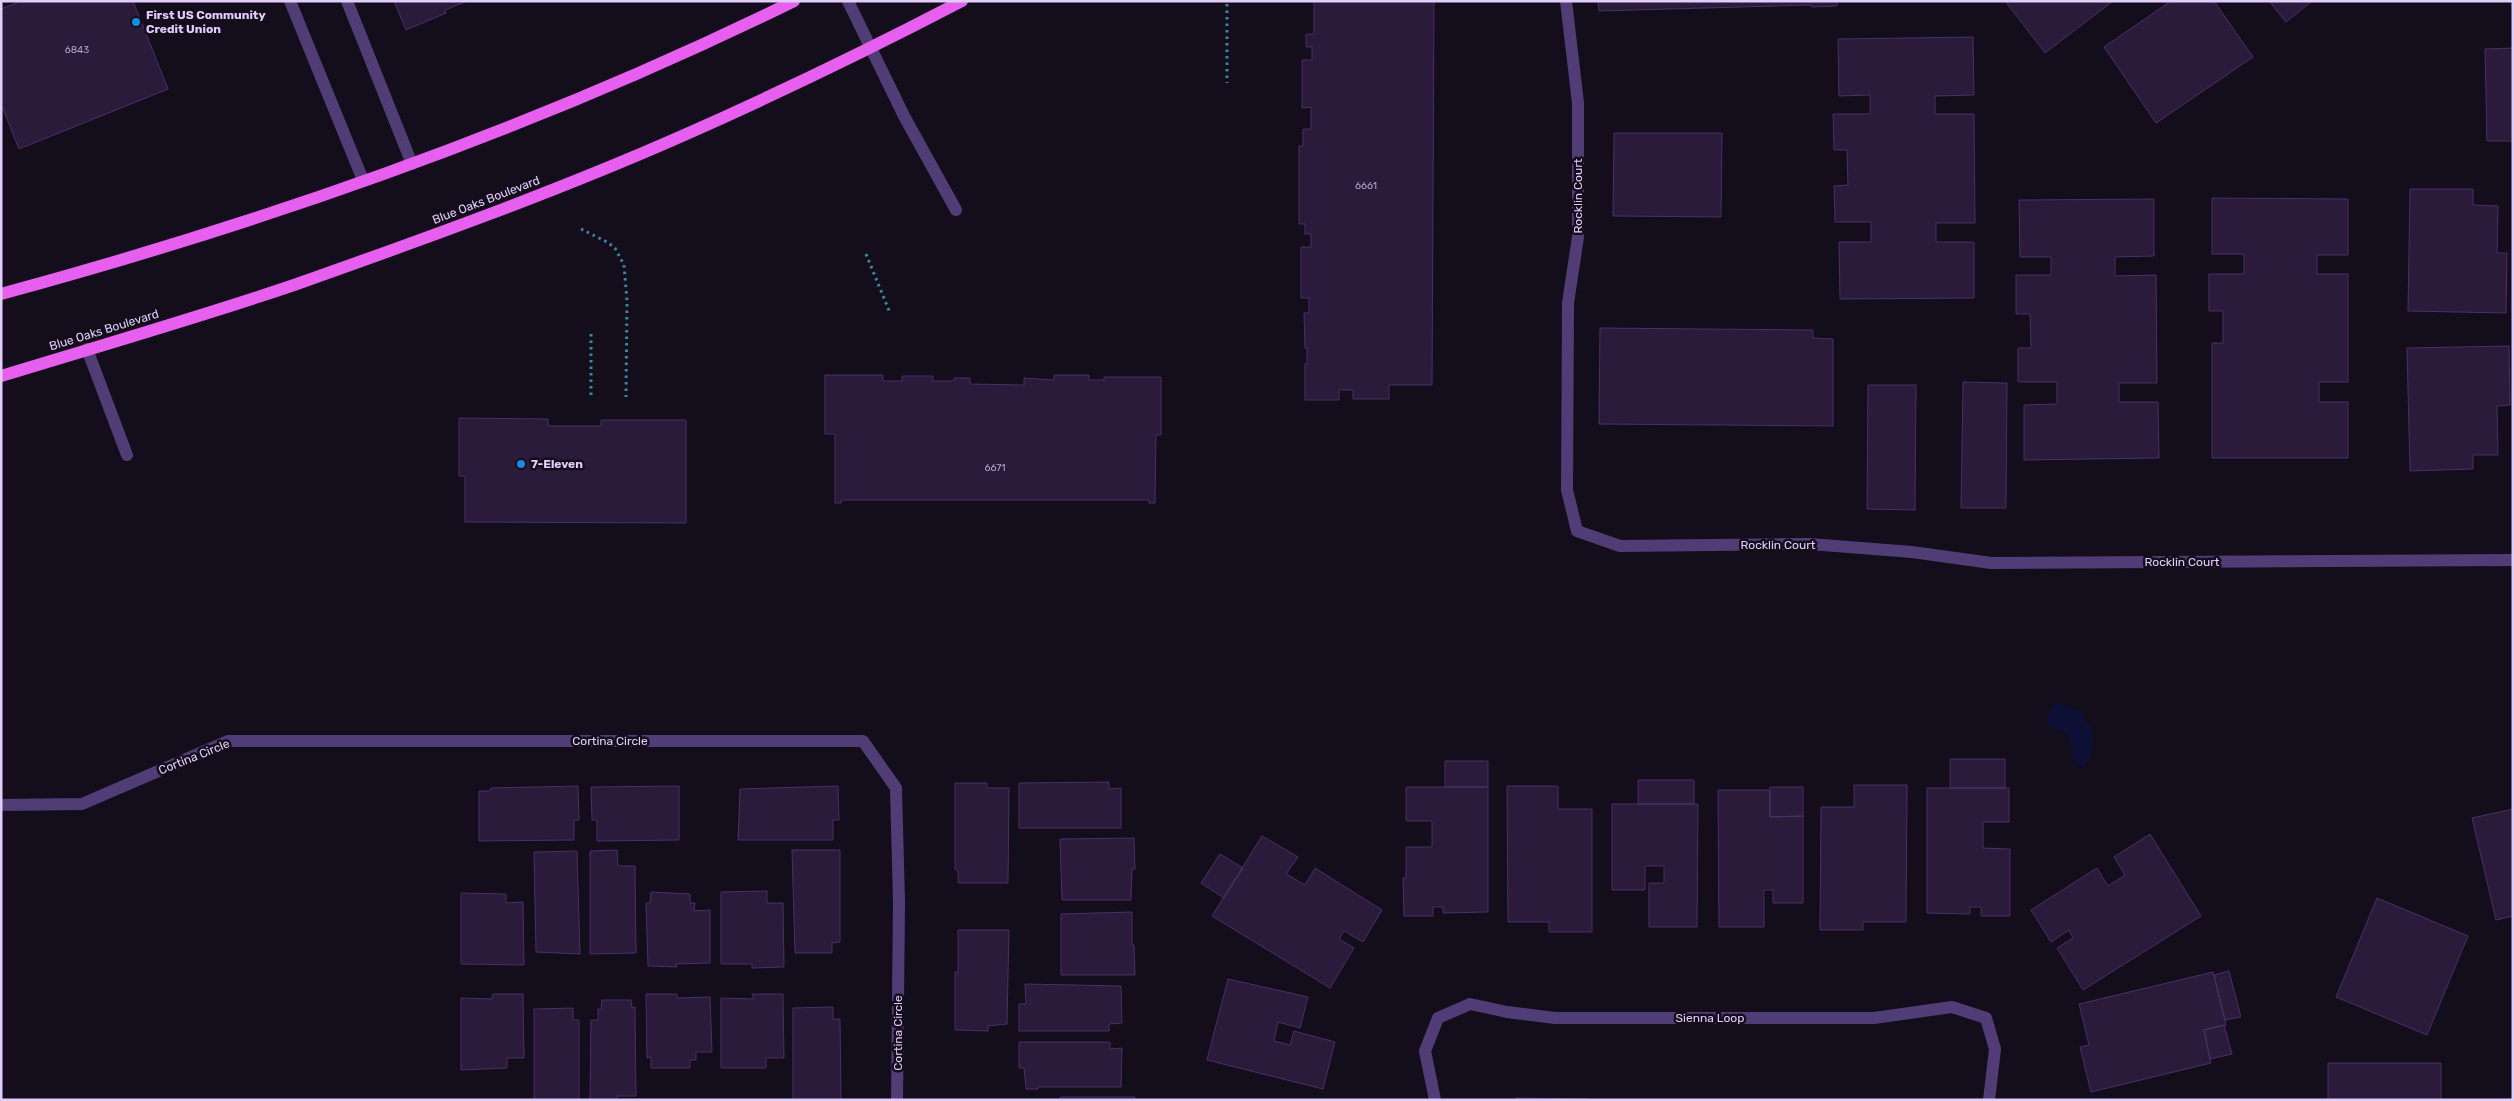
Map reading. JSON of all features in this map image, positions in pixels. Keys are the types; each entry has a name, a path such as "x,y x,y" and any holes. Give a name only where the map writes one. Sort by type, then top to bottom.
{"main road":[{"path":"1,294 79,273 266,214 412,164 651,66 794,1"},
{"name":"Blue Oaks Boulevard","path":"1,376 290,286 529,198 679,138 803,82 962,1"}],"street":[{"path":"290,1 363,180"},
{"path":"347,1 412,164"},
{"path":"848,1 904,116 956,210"},
{"name":"Rocklin Court","path":"1566,1 1578,103 1578,237 1568,303 1567,480 1567,490 1577,531 1620,546 1810,544 1912,552 1991,563 2513,560"},
{"path":"87,349 127,455"},
{"name":"Cortina Circle","path":"1,805 82,804 228,741 863,741 896,788 899,902 897,1100"},
{"name":"Sienna Loop","path":"1435,1100 1425,1051 1438,1018 1470,1004 1507,1012 1556,1018 1874,1018 1952,1007 1986,1018 1995,1049 1989,1100"}],"path":[{"path":"1226,4 1227,83"},
{"path":"581,229 615,248 624,265 627,301 626,397"},
{"path":"866,254 890,313"},
{"path":"591,334 591,397"}],"shaded area":[{"path":"2057,703 2082,711 2094,734 2089,761 2084,767 2073,762 2072,748 2067,733 2047,726 2047,716 2053,704"}],"building":[{"path":"21,1 133,1 168,89 19,149 1,104 1,9"},
{"path":"394,1 467,1 445,10 446,13 406,30"},
{"path":"1314,1 1434,1 1432,385 1389,385 1389,399 1353,399 1353,390 1339,390 1339,400 1305,400 1307,348 1305,348 1304,313 1309,313 1309,298 1301,298 1301,247 1311,247 1311,234 1305,234 1305,224 1299,224 1299,146 1303,146 1303,129 1311,129 1311,107 1302,108 1302,60 1312,60 1312,47 1306,47 1306,34 1314,34"},
{"path":"1598,1 1837,1 1837,6 1812,7 1811,5 1599,11"},
{"path":"2005,1 2113,1 2045,53"},
{"path":"2171,1 2214,1 2253,57 2156,123 2104,47"},
{"path":"2269,1 2312,1 2286,22"},
{"path":"1973,37 1974,95 1935,96 1935,114 1974,114 1975,223 1936,223 1936,242 1974,242 1974,298 1840,299 1839,242 1871,242 1871,222 1835,222 1834,186 1848,185 1847,150 1834,150 1833,114 1870,114 1870,95 1839,96 1838,39"},
{"path":"2513,48 2513,141 2487,141 2485,49"},
{"path":"1614,133 1722,133 1721,217 1613,216"},
{"path":"2410,189 2473,189 2473,205 2498,206 2497,253 2507,253 2506,313 2408,311"},
{"path":"2212,198 2348,199 2348,255 2317,255 2317,274 2348,274 2348,382 2319,382 2319,402 2348,402 2348,458 2212,458 2212,343 2223,343 2223,311 2209,311 2209,274 2244,274 2244,254 2212,254"},
{"path":"2154,199 2154,256 2115,257 2115,276 2156,275 2157,383 2119,383 2119,402 2158,402 2159,458 2024,460 2024,405 2057,404 2057,382 2018,382 2018,348 2031,348 2030,314 2016,314 2016,275 2051,275 2051,257 2020,257 2019,200"},
{"path":"1600,328 1813,330 1813,338 1833,339 1833,426 1599,424"},
{"path":"2509,346 2510,405 2497,406 2498,455 2473,455 2473,469 2410,471 2407,348"},
{"path":"825,375 883,375 883,381 902,381 902,376 933,376 933,381 954,381 954,378 970,378 970,384 1024,385 1024,378 1054,380 1054,375 1089,375 1089,380 1104,380 1104,377 1161,377 1161,435 1156,435 1155,503 1149,503 1149,500 841,500 841,503 835,503 835,434 825,434"},
{"path":"1963,382 2007,383 2006,508 1961,508"},
{"path":"1868,385 1916,385 1915,510 1867,509"},
{"path":"459,418 548,419 548,426 601,426 601,420 686,420 686,523 465,522 465,476 459,476"},
{"path":"1950,759 2005,759 2005,788 1950,788"},
{"path":"1445,761 1488,761 1488,787 1445,787"},
{"path":"1638,780 1694,780 1694,804 1638,804"},
{"path":"1109,782 1109,789 1121,788 1121,828 1019,828 1019,783"},
{"path":"955,783 987,783 987,788 1009,788 1008,883 958,883 958,871 955,869"},
{"path":"1854,785 1907,785 1906,922 1863,922 1863,930 1820,930 1821,807 1854,807"},
{"path":"578,786 579,820 574,820 574,840 479,841 479,791 490,791 491,788"},
{"path":"679,786 679,840 597,841 597,820 592,820 591,787"},
{"path":"838,786 839,820 833,820 833,840 738,840 740,789"},
{"path":"1507,786 1558,786 1558,809 1592,809 1592,932 1549,932 1549,922 1508,922"},
{"path":"1406,787 1488,787 1488,912 1443,913 1443,907 1433,907 1433,916 1404,916 1403,878 1406,878 1406,847 1432,847 1432,821 1406,821"},
{"path":"1770,787 1803,787 1803,816 1770,817"},
{"path":"1927,788 2009,788 2009,822 1983,822 1983,848 2010,849 2010,916 1981,916 1981,907 1970,907 1970,914 1927,913"},
{"path":"1718,790 1770,790 1770,817 1803,816 1803,903 1773,903 1773,890 1764,890 1764,927 1719,927"},
{"path":"1612,804 1698,804 1697,927 1649,927 1649,883 1664,883 1664,866 1645,866 1645,890 1612,890"},
{"path":"2513,809 2513,916 2496,920 2472,818"},
{"path":"2150,834 2201,916 2083,990 2057,948 2073,938 2069,930 2051,942 2031,910 2097,868 2108,886 2125,875 2114,857"},
{"path":"1262,836 1298,857 1286,874 1305,885 1315,868 1382,910 1363,942 1344,931 1339,939 1354,948 1330,988 1212,916"},
{"path":"1134,838 1135,869 1132,869 1131,900 1062,900 1060,839"},
{"path":"617,850 618,866 635,866 636,953 590,954 590,851"},
{"path":"792,850 840,850 840,942 832,943 832,953 795,953"},
{"path":"577,851 580,954 536,952 534,852"},
{"path":"1220,854 1243,868 1224,898 1201,883"},
{"path":"767,891 767,903 783,903 784,967 752,968 752,964 721,964 721,892"},
{"path":"651,892 690,894 690,903 695,903 694,911 710,910 710,963 676,964 677,967 648,966 646,903 650,903"},
{"path":"461,893 506,894 506,903 523,902 524,965 461,964"},
{"path":"2377,898 2468,936 2427,1035 2336,997"},
{"path":"1132,912 1132,945 1134,945 1135,975 1061,975 1061,914"},
{"path":"958,930 1009,930 1007,1024 988,1026 988,1031 955,1030 955,972 958,972"},
{"path":"2229,971 2241,1017 2225,1020 2214,975"},
{"path":"2213,972 2226,1025 2204,1030 2211,1063 2091,1092 2080,1047 2089,1045 2079,1004"},
{"path":"1228,979 1308,997 1300,1028 1278,1022 1274,1041 1290,1045 1294,1031 1335,1042 1323,1089 1207,1060"},
{"path":"1025,984 1121,986 1122,1023 1109,1024 1109,1031 1019,1031 1019,1004 1026,1004"},
{"path":"493,994 523,994 524,1058 507,1058 507,1068 461,1070 461,998 492,999"},
{"path":"646,994 677,994 677,998 710,997 712,1052 696,1052 696,1060 690,1060 690,1068 651,1068 651,1057 647,1058"},
{"path":"752,994 783,994 784,1058 766,1058 766,1068 721,1068 721,998 754,999"},
{"path":"602,1000 631,1000 632,1008 635,1007 636,1096 617,1096 617,1100 590,1100 591,1020 598,1020 598,1009 601,1009"},
{"path":"833,1007 833,1019 840,1019 841,1100 793,1100 793,1008"},
{"path":"573,1008 573,1020 579,1020 579,1100 534,1100 534,1009"},
{"path":"2224,1025 2232,1054 2210,1059 2204,1030"},
{"path":"1019,1042 1110,1042 1110,1049 1122,1048 1121,1087 1038,1087 1038,1089 1026,1089 1024,1068 1019,1068"},
{"path":"2328,1063 2441,1063 2441,1100 2328,1100"},
{"path":"1060,1097 1135,1097 1135,1100 1060,1100"},
{"path":"1516,1098 1588,1099 1588,1100 1516,1100"}],"place":[{"name":"First US Community Credit Union","path":"136,22"},
{"name":"7-Eleven","path":"521,464"}]}
